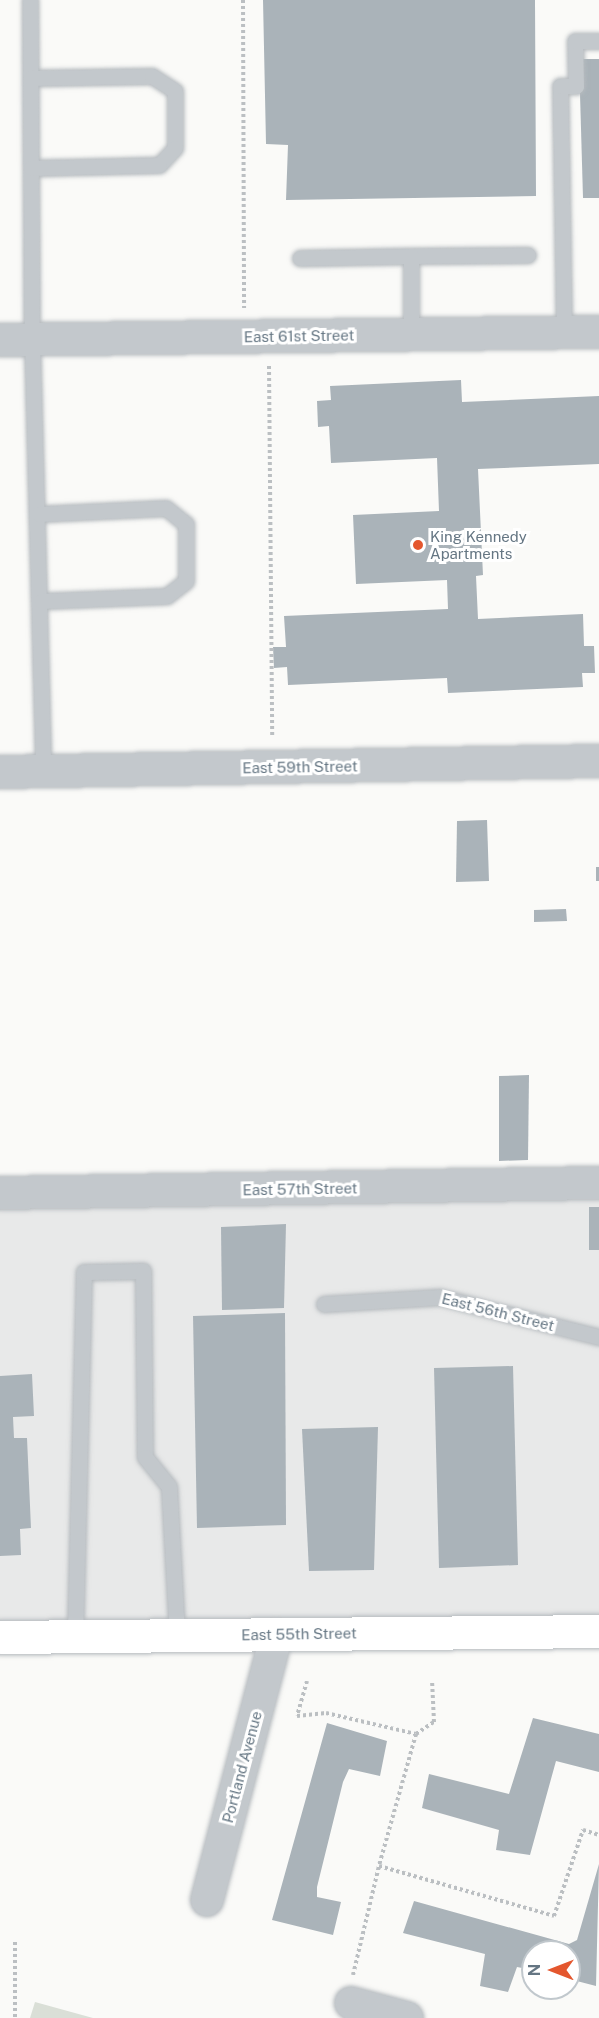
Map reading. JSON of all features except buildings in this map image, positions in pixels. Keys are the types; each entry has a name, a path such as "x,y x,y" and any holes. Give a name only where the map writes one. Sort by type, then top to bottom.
{"main road":[{"name":"East 55th Street","path":"0,1637 599,1631"}],"street":[{"name":"East 61st Street","path":"0,340 599,332"},
{"name":"East 59th Street","path":"0,772 599,761"},
{"name":"East 57th Street","path":"0,1193 599,1183"},
{"name":"Portland Avenue","path":"207,1900 277,1634"},
{"path":"351,2003 407,2018"}],"lane":[{"path":"30,0 33,339 42,601 44,771"},
{"path":"564,332 560,86 576,86 575,42 599,41"},
{"path":"31,78 152,76 175,91 175,148 159,165 31,168"},
{"path":"300,258 528,255"},
{"path":"411,256 411,334"},
{"path":"39,514 166,508 186,524 186,581 167,596 42,601"},
{"path":"75,1636 84,1272 143,1270 145,1457 170,1487 177,1635"},
{"name":"East 56th Street","path":"324,1304 440,1297 599,1337"}],"path":[{"path":"243,0 244,311"},
{"path":"269,359 273,741"},
{"path":"351,2003 353,1972 379,1866 416,1734 434,1722 432,1680"},
{"path":"307,1681 297,1716 326,1713 416,1734"},
{"path":"379,1866 554,1916 583,1830 599,1835"},
{"path":"15,1942 15,2018"}],"shaded area":[{"path":"599,1182 599,1631 0,1637 0,1193"},
{"path":"35,2002 93,2018 30,2018"}],"place":[{"name":"King Kennedy Apartments","path":"418,545"}]}
